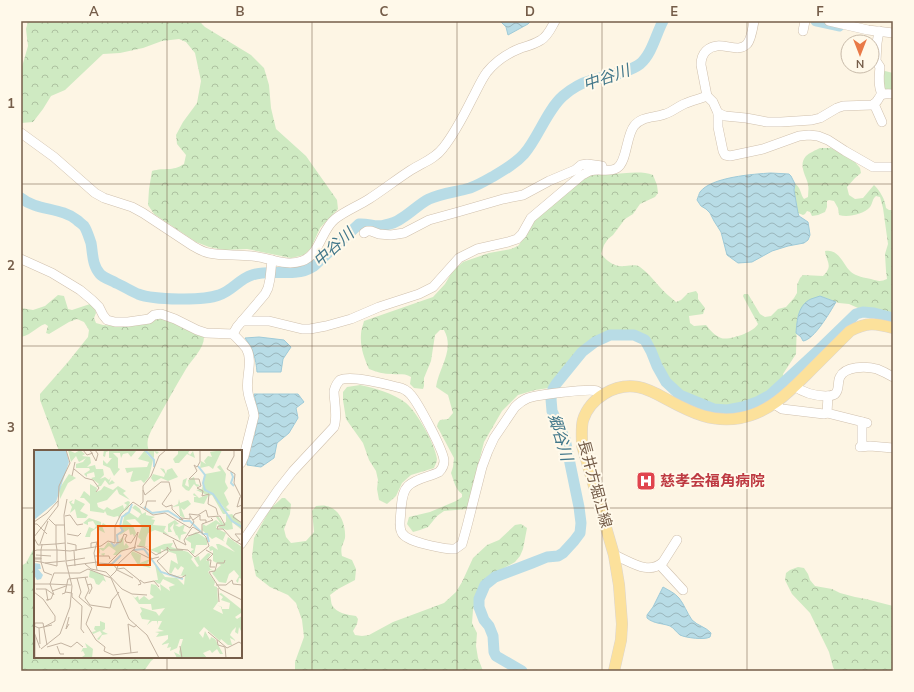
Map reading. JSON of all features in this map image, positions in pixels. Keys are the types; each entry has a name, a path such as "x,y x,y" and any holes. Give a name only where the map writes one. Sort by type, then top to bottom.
{"main road":[{"name":"長井方堀江線","path":"614,671 621,640 622,624 619,585 614,555 582,444 584,419 595,401 602,395 614,389 629,386 638,387 656,394 689,412 706,417 732,419 749,416 759,413 774,404 850,331 859,326 869,324 879,324 893,328"}],"street":[{"path":"21,133 54,157 95,193 143,213 201,251 218,254 264,257 272,264 303,261 309,257 317,247 333,221 437,155 451,136 487,73 496,63 514,51 541,41 555,21"},
{"path":"754,21 749,42 746,45 739,48 714,46 706,52 701,60 707,96 713,102 718,113 718,127 725,155 730,156 763,149 799,136 809,135 818,136 828,140 873,167 893,167"},
{"path":"803,31 805,21"},
{"path":"829,21 841,22 878,34 893,33"},
{"path":"879,74 882,94"},
{"path":"718,113 725,116 759,119 767,122 812,120 820,118 843,106 874,104 882,94"},
{"path":"882,94 893,94"},
{"path":"242,321 269,321 302,329 310,329 326,326 351,318 419,294 433,287 459,258 477,249 517,239 522,234 531,218 582,175 590,171 610,170 617,168 623,160 631,131 638,122 647,118 664,115 684,104 707,96"},
{"path":"874,104 882,122"},
{"path":"364,232 371,231 379,234 391,235 404,232 429,220 503,198 522,195 575,170 581,165 587,164 617,168"},
{"path":"21,259 52,273 80,290 92,300 107,320 115,322 128,322 161,314 176,319 206,333 233,334 246,348 249,355 247,385 254,416 242,461"},
{"path":"233,334 236,327 265,294 268,288 272,264"},
{"path":"794,386 800,391 812,395 828,396 837,392 840,376 847,370 853,368 875,368 893,377"},
{"path":"242,543 293,471 334,427 334,391 335,387 341,380 359,380 398,387 408,392 416,401 434,436 444,461 442,470 414,481 405,488 402,499 401,533 412,541 451,549 455,549 462,544 482,467 494,438 510,412 518,404 528,398 590,390 596,391 602,395"},
{"path":"827,413 828,396"},
{"path":"774,404 782,409 824,414 827,413 864,422 861,447 870,446 893,448"},
{"path":"614,555 645,568 652,568 663,562 677,540"},
{"path":"660,565 683,590"}],"green space":[{"path":"28,21 199,21 205,27 251,55 264,68 269,85 271,108 276,129 306,156 337,200 338,209 320,228 311,248 304,255 291,258 247,249 225,250 209,247 196,242 154,214 148,205 152,171 172,169 184,164 186,155 177,144 176,135 183,122 197,103 201,81 195,53 186,42 179,39 162,41 143,48 120,53 103,54 65,90 51,96 33,122 21,123 21,70 28,46 26,29"},
{"path":"881,70 893,73 893,92 882,91"},
{"path":"820,148 831,148 855,162 860,168 861,173 847,187 849,195 855,199 863,198 874,185 882,195 886,208 893,210 893,314 873,309 858,308 820,296 800,311 797,319 796,354 783,374 785,383 761,401 745,408 724,411 704,408 680,399 665,386 645,343 635,336 611,337 585,352 565,373 556,387 535,390 518,395 502,411 484,442 467,509 444,511 437,516 428,527 413,532 407,524 409,517 430,512 462,497 462,494 456,487 451,473 454,458 437,426 440,420 448,419 453,413 448,395 436,387 447,352 447,337 444,330 440,330 435,335 431,361 424,378 423,389 414,388 410,384 411,377 409,376 377,372 369,369 364,357 361,343 361,332 364,321 433,297 445,284 452,272 463,262 489,253 511,249 518,246 524,238 530,223 582,179 589,175 596,174 637,172 653,175 658,193 655,197 640,204 633,214 625,219 613,235 608,239 601,254 614,265 634,265 640,267 676,302 681,300 688,293 696,291 698,294 698,299 705,308 703,314 689,316 690,323 694,326 706,325 714,334 721,338 725,339 747,333 758,324 743,296 744,294 748,294 760,314 765,317 771,316 778,309 786,307 794,298 797,293 797,285 803,275 823,276 829,266 825,251 834,252 837,254 848,269 855,275 877,281 883,281 887,279 885,254 888,244 880,197 876,196 870,207 851,216 839,215 838,208 834,201 829,200 827,201 825,212 818,215 812,216 810,212 807,211 803,215 798,213 794,190 795,184 804,199 808,197 808,184 803,170 803,163 806,156"},
{"path":"58,295 64,296 68,309 72,310 90,304 95,308 96,313 94,318 96,323 116,326 160,317 204,337 200,350 186,369 149,435 149,450 59,450 40,400 40,394 88,337 89,330 84,322 77,319 49,334 46,333 48,326 45,324 21,337 21,308 33,310 45,306"},
{"path":"360,385 384,391 406,403 415,413 425,429 436,453 437,459 434,468 411,475 402,483 396,496 387,504 379,500 376,471 369,460 363,443 346,419 343,392 347,387"},
{"path":"282,498 285,498 291,504 290,514 284,529 286,537 291,543 306,541 314,532 312,511 316,506 331,507 341,518 345,538 341,553 342,556 352,560 356,569 355,580 330,595 331,603 339,612 356,616 358,619 357,624 353,631 355,635 362,636 369,635 393,622 444,603 456,592 473,558 487,545 499,540 515,525 521,524 527,528 523,549 520,556 515,562 488,577 482,583 473,610 472,623 477,633 476,646 478,658 483,671 295,671 295,662 304,637 302,620 296,603 288,595 270,587 256,576 252,557 254,538 270,509"},
{"path":"34,548 34,658 155,658 144,671 21,671 21,566 26,563"},
{"path":"798,567 804,568 815,586 832,589 840,593 893,606 893,671 835,671 829,652 810,613 792,594 785,580 786,573"}],"water":[{"path":"500,21 531,21 508,35 506,27"},
{"path":"771,173 789,174 791,176 795,184 794,190 798,213 799,216 808,222 810,235 808,240 804,243 772,251 752,262 738,263 727,255 721,232 710,213 701,206 697,200 698,196 700,192 713,183 744,175"},
{"path":"820,296 836,302 817,331 803,341 796,333 799,313 803,305 811,299"},
{"path":"259,337 284,340 291,347 283,359 281,372 257,372 254,354 245,338"},
{"path":"254,394 298,394 304,402 296,408 298,418 289,433 277,443 274,458 261,467 247,465 247,456 255,435 258,411"},
{"path":"663,587 677,596 692,620 709,631 711,633 710,637 691,638 683,636 670,626 647,618 647,615 653,607"}],"waterway":[{"name":"中谷川","path":"21,198 34,205 71,216 84,226 91,243 94,263 97,271 106,278 135,293 155,298 191,299 212,297 228,291 243,279 252,275 304,271 314,266 359,224 382,226 392,223 429,199 439,195 470,188 505,169 524,154 534,140 547,116 557,102 566,93 576,86 623,72 640,64 648,55 663,21"},
{"name":"中谷川","path":"816,21 839,26"},
{"name":"郷谷川","path":"522,671 496,656 494,652 493,636 479,607 479,599 485,585 495,577 547,557 558,556 563,553 580,533 581,523 579,507 565,439 552,411 551,399 553,389 556,384 582,352 595,342 610,335 634,335 645,340 666,382 680,395 714,409 727,410 743,407 770,395 856,314 863,312 874,313 893,318"}],"place":[{"name":"慈孝会福角病院","path":"646,481"}]}
